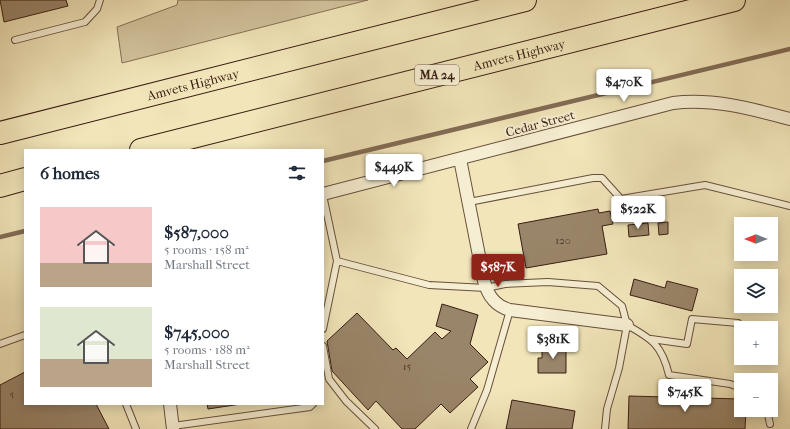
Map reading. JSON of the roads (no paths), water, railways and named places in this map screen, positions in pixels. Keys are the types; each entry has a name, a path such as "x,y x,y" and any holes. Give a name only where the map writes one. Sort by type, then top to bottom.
{"highway":[{"name":"Amvets Highway","path":"0,133 525,0"},
{"name":"Amvets Highway","path":"145,149 734,0"},
{"path":"0,186 24,179"}],"street":[{"name":"Cedar Street","path":"324,195 662,105 682,102 726,104 790,119"},
{"path":"460,159 486,288 488,294 497,304 510,310 627,325"},
{"path":"170,405 173,428"}],"lane":[{"path":"15,40 85,22 96,9 100,0"},
{"path":"469,202 593,178 602,178 621,199 705,185 790,206"},
{"path":"324,200 337,261 324,324"},
{"path":"337,261 429,285 486,288 505,284 548,282 598,286 622,306 627,325 619,368 607,409 605,429"},
{"path":"471,429 487,390 510,310"},
{"path":"651,339 687,344 692,319 734,323"},
{"path":"627,325 651,339 665,357 668,375 734,385"},
{"path":"0,344 24,335"},
{"path":"324,352 329,380 346,402 375,429"},
{"path":"126,405 136,429"},
{"path":"173,428 310,407 312,405"},
{"path":"768,417 770,424"}],"waterway":[{"path":"324,161 790,49"},
{"path":"0,237 24,231"}]}
